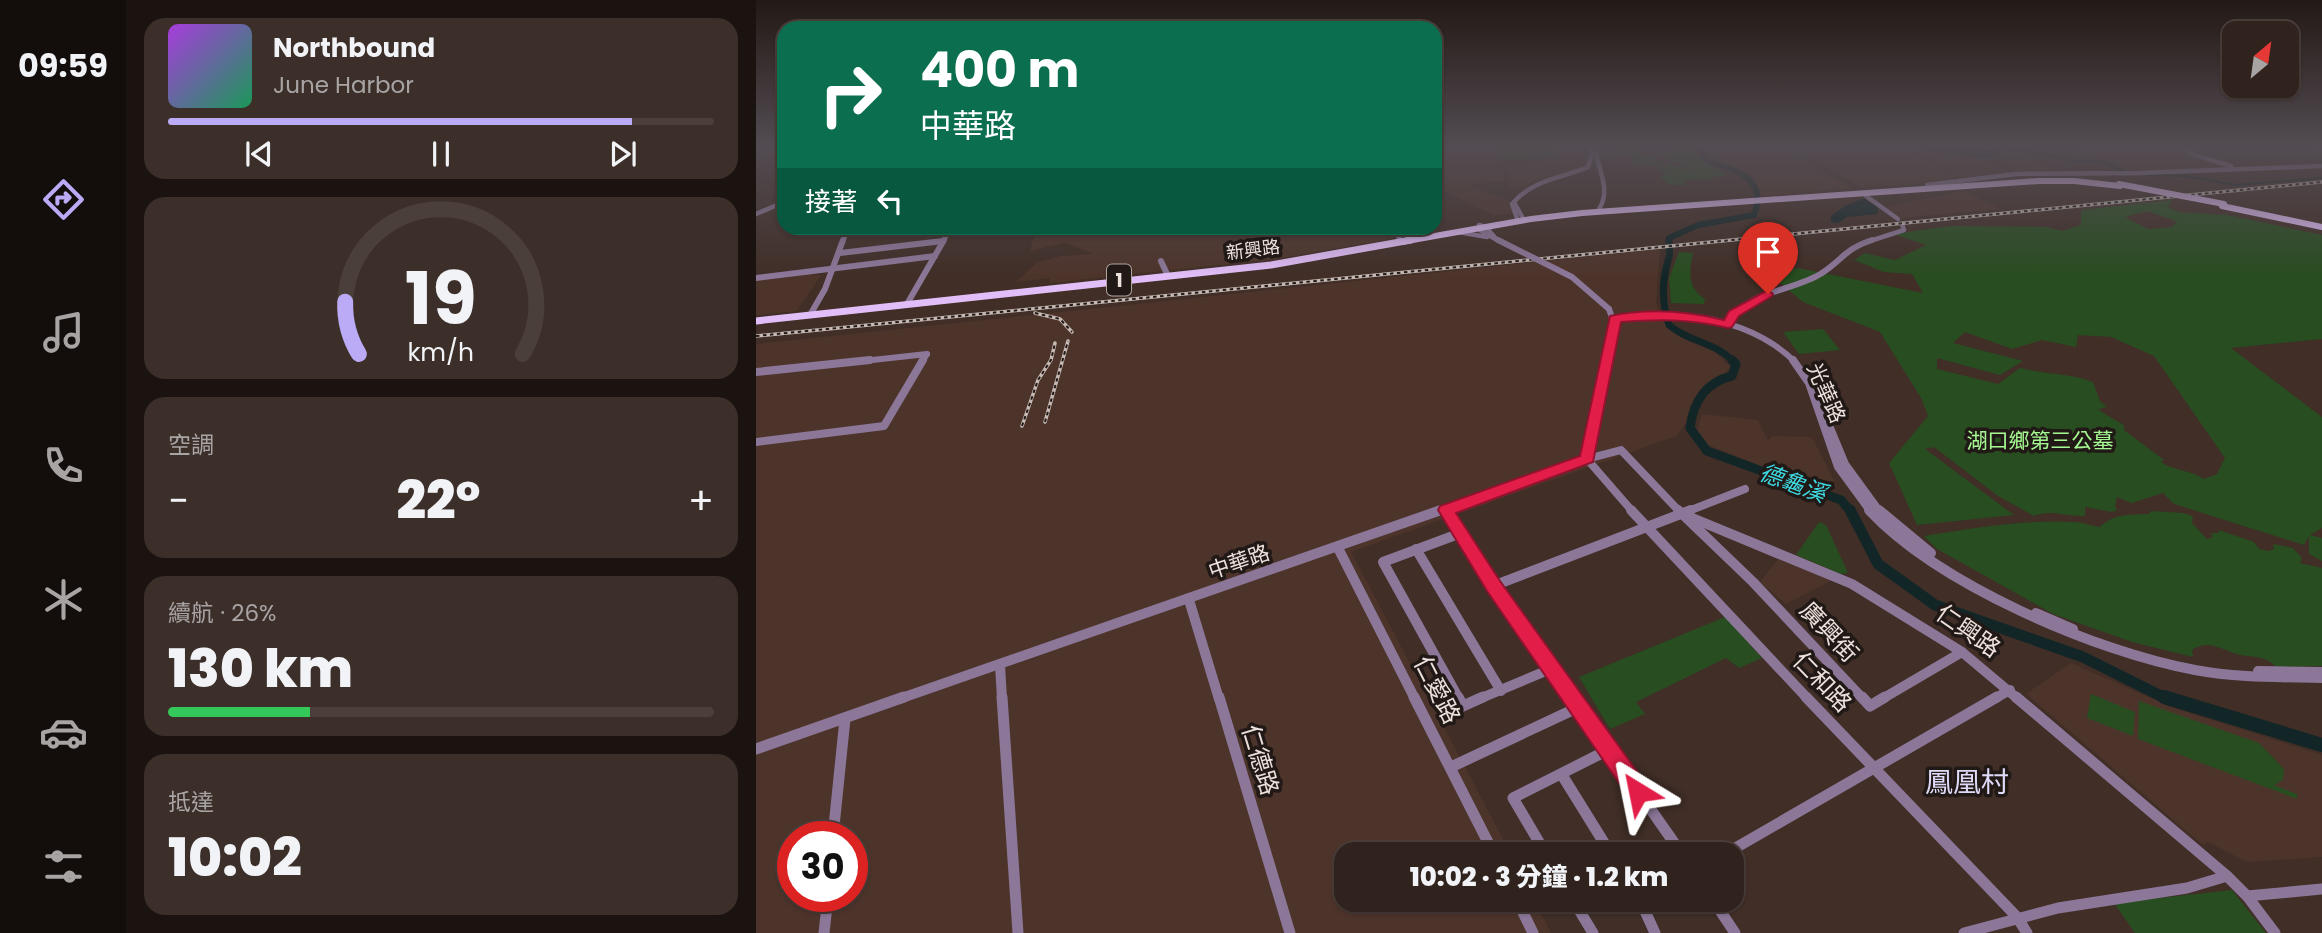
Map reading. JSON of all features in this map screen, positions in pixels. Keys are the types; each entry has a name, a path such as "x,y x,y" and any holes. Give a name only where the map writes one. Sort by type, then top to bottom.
{"main road":[{"name":"1","path":"1751,200 1874,190"},
{"name":"1","path":"1763,199 1908,190"},
{"name":"1","path":"2143,190 2322,226"},
{"name":"新興路","path":"1442,234 1520,219 1599,209 1751,200"},
{"name":"新興路","path":"1442,234 1520,219 1751,200"},
{"name":"新興路","path":"756,319 1282,262 1435,235"},
{"name":"新興路","path":"908,302 1271,265 1438,235"}],"street":[{"path":"1520,219 1514,202 1523,190"},
{"path":"1599,209 1605,202 1606,190"},
{"path":"1729,323 1734,313 1768,294 1822,273 1841,255 1858,245 1905,229 1900,222 1866,197 1867,193"},
{"path":"756,214 777,205"},
{"path":"1497,240 1502,224"},
{"path":"1481,227 1497,240 1576,279 1593,291 1615,319 1587,459"},
{"path":"1457,232 1497,240"},
{"path":"811,314 834,267 845,235"},
{"path":"908,302 947,235"},
{"path":"1398,235 1401,241"},
{"path":"840,253 943,241"},
{"path":"756,278 935,256"},
{"path":"1161,261 1167,274"},
{"path":"1609,309 1639,315"},
{"name":"光華路","path":"1615,319 1666,314"},
{"name":"光華路","path":"1615,319 1666,314 1695,317 1729,323 1772,341 1801,365 1822,403 1837,449 1869,500 1928,551 2045,618 2108,644"},
{"name":"光華路","path":"1729,323 1769,341 1804,376 1830,449 1848,485 1902,541 1949,571 2047,625 2158,662 2226,672 2322,678"},
{"path":"756,372 928,354 884,426 756,442"},
{"name":"仁興路","path":"1587,459 1620,450 1682,513 1853,584 1962,652 2227,876 2248,896 2275,933"},
{"name":"中華路","path":"756,749 1587,459"},
{"name":"仁和路","path":"1587,459 1646,527 2017,917 2027,933"},
{"path":"1493,586 1745,489"},
{"path":"1446,510 1493,586 1673,842"},
{"name":"廣興街","path":"1682,513 1753,582 1870,706 1962,652"},
{"path":"1461,533 1382,562 1463,706 1553,668"},
{"name":"仁愛路","path":"1338,548 1488,842"},
{"path":"1416,549 1501,691"},
{"name":"仁德路","path":"1189,600 1290,933"},
{"path":"1000,665 1018,933"},
{"name":"光華路","path":"2226,672 2322,672"},
{"path":"1744,843 2010,690"},
{"path":"1451,767 1579,707"},
{"path":"835,821 845,719"},
{"path":"1539,842 1513,798 1608,750"},
{"path":"1562,775 1604,842"},
{"path":"1964,933 2017,917 2105,899 2192,886 2227,876"},
{"path":"2248,896 2322,889"},
{"path":"824,933 826,912"},
{"path":"1523,912 1533,933"},
{"path":"1580,912 1593,933"},
{"path":"1647,912 1656,932"},
{"path":"1721,912 1735,933"}],"shaded area":[{"path":"1442,190 1479,190 1509,200 1515,213 1493,215"},
{"path":"1756,190 1834,190 1758,196"},
{"path":"1964,191 2002,209 1901,218 1885,207"},
{"path":"1034,235 1391,235 1394,238 1276,259 1050,283 1050,278 1015,282 1038,262 1061,256 1093,254 1065,242 1030,251"},
{"path":"1660,249 1656,303 1667,328 1714,351 1730,367 1676,436 1351,552 1505,842 1334,842 1334,912 1540,912 1551,933 756,933 756,344"},
{"path":"814,271 812,275 821,275 797,311 756,315 756,279"},
{"path":"1702,414 1758,420 1768,441 1772,436 1812,437 1837,487 1784,475 1708,445 1697,431"},
{"path":"1780,557 1832,580 1786,604 1760,582"},
{"path":"2071,663 2171,707 2322,755 2322,857 2247,862 2208,842 2203,845 2026,694"}],"green space":[{"name":"湖口鄉第三公墓","path":"2172,200 2168,208 2180,212 2227,215 2322,235 2322,339 2231,348 2322,417 2322,528 2310,535 2322,538 2322,561 2309,554 2309,536 2304,545 2174,504 2163,493 2132,503 2117,497 2117,510 2112,512 2085,507 2085,516 2047,513 2034,516 1998,496 1934,447 1925,449 2014,515 1917,525 1889,463 1928,416 1921,398 1880,332 1803,302 1771,275 1798,268 1923,293 1912,274 1884,272 1854,260 1865,253 1895,260 1926,245 1894,234 1950,226 2047,227 2062,231 2081,225 2081,210","holes":["2147,211 2176,221 2177,221 2172,227 2148,229 2125,217","1965,332 2012,349 2042,340 2076,347 2078,335 2111,337 2154,356 2225,458 2217,474 2204,479 2161,462 2164,460 2124,430 2124,425 2100,411 2099,409 2107,407 2100,401 2093,382 2020,368 1998,384 1937,369 1937,358 2000,375 2023,361 1953,343"]},
{"path":"1679,252 1693,253 1692,284 1705,299 1704,304 1671,303 1669,278"},
{"path":"1823,329 1840,350 1799,354 1783,332"},
{"path":"2151,511 2193,516 2192,523 2207,539 2213,537 2211,533 2219,533 2219,530 2254,542 2259,549 2269,551 2274,549 2273,544 2293,548 2302,558 2300,563 2322,568 2322,666 2276,667 2264,659 2240,655 2210,645 2192,650 2193,657 2132,642 2053,614 1937,549 1924,536 1999,525 2055,521 2100,527 2117,517 2149,514"},
{"path":"1819,522 1826,525 1848,573 1841,574 1796,555"},
{"path":"1725,617 1762,658 1739,668 1726,658 1636,702 1645,714 1610,729 1579,677"},
{"path":"2091,694 2135,712 2133,736 2087,718"},
{"path":"2139,701 2259,743 2284,769 2283,780 2274,785 2297,794 2297,799 2138,739"},
{"path":"2232,890 2266,933 2135,933 2114,903"}],"water":[{"path":"1864,198 1878,208 1877,214 1847,217 1838,223 1831,222 1831,216"}],"waterway":[{"name":"德龜溪","path":"1669,240 1698,225 1754,215 1756,190"},
{"name":"德龜溪","path":"1669,240 1670,255 1663,291 1669,325 1676,331 1718,350 1734,362"},
{"name":"德龜溪","path":"1734,362 1736,364 1732,376 1708,388 1694,410 1690,428 1707,451 1841,500 1851,512"},
{"name":"德龜溪","path":"1850,510 1878,564 1935,605 2083,657 2167,699"},
{"name":"德龜溪","path":"2164,697 2322,745"}],"railway":[{"path":"756,336 2245,190"},
{"path":"1035,313 1060,319 1072,332"},
{"path":"1045,422 1068,341"},
{"path":"1022,426 1038,380 1051,360 1055,343"}],"district":[{"name":"鳳凰村","path":"1967,782"}],"route":[{"path":"1638,792 1493,586 1446,510 1587,459 1615,319 1665,315 1695,317 1728,324 1734,313 1768,294"}]}
